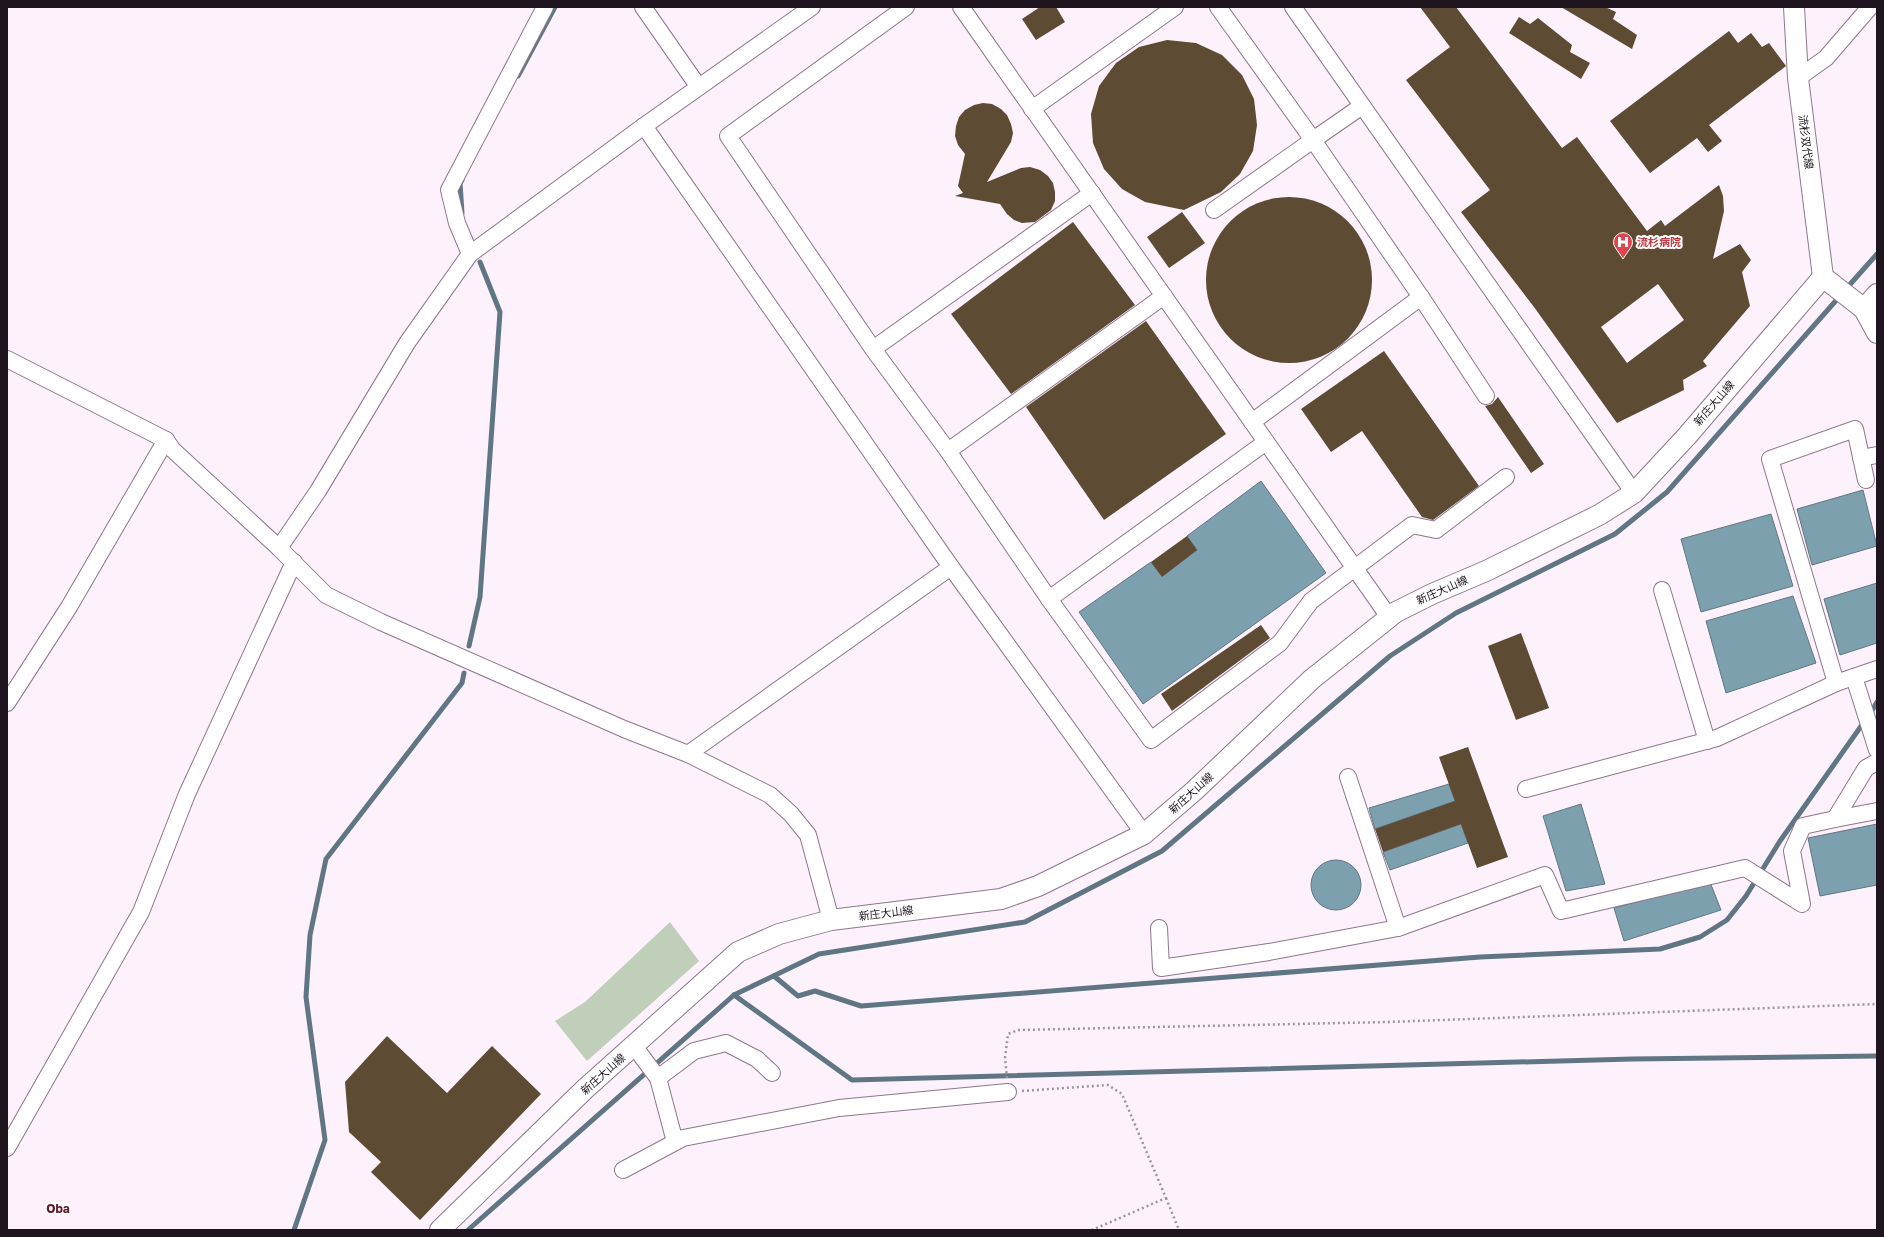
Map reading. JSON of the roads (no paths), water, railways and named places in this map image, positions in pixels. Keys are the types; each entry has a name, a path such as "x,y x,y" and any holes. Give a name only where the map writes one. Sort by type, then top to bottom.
{"main road":[{"name":"流杉双代線","path":"1794,7 1798,78 1829,281"},
{"path":"1829,281 1864,309 1877,333"},
{"name":"新庄大山線","path":"440,1230 585,1089 738,952 778,934 830,920 1001,899 1038,886 1144,834 1194,791 1312,679 1396,612 1432,594 1486,571 1600,515 1634,493 1829,281"},
{"path":"1864,309 1877,294"}],"street":[{"path":"470,254 457,223 449,190 545,7"},
{"path":"643,7 698,86"},
{"path":"279,548 318,490 407,343 470,254 698,86 812,7"},
{"path":"906,7 728,136 872,349 948,451 1049,599 1151,740 1280,643 1311,601 1412,525 1436,530 1506,477"},
{"path":"961,7 1389,618"},
{"path":"1032,109 1176,7"},
{"path":"1218,7 1313,140 1421,297 1486,396"},
{"path":"1293,7 1634,493"},
{"path":"1798,78 1826,58 1870,7"},
{"path":"1214,210 1362,106"},
{"path":"644,126 951,567 1144,834"},
{"path":"872,349 1092,193"},
{"path":"948,451 1164,296"},
{"path":"1252,422 1421,297"},
{"path":"7,359 166,440 172,448 294,562 326,595 374,619 617,726 688,754 770,795 791,814 808,835 830,920"},
{"path":"1836,683 1770,459 1855,429 1866,480"},
{"path":"7,703 69,607 166,440"},
{"path":"1049,599 1266,442"},
{"path":"1861,458 1877,455"},
{"path":"7,1148 141,912 187,794 294,562"},
{"path":"688,754 951,567"},
{"path":"1662,590 1707,741"},
{"path":"1526,789 1717,738 1836,683 1877,668"},
{"path":"1854,677 1877,750"},
{"path":"1835,819 1866,768 1877,762"},
{"path":"1348,777 1398,928"},
{"path":"1159,928 1161,968 1269,952 1398,928 1545,875 1560,911 1745,868 1802,904 1792,851 1803,826 1877,811"},
{"path":"658,1078 694,1051 726,1043 756,1059 772,1073"},
{"path":"634,1046 658,1078 676,1142"},
{"path":"623,1170 683,1138 839,1108 1008,1092"}],"water":[{"path":"1261,481 1326,573 1143,704 1079,612 1151,562 1162,576 1197,550 1187,536"},
{"path":"1863,490 1877,546 1812,565 1797,509"},
{"path":"1771,514 1793,586 1701,612 1681,539"},
{"path":"1877,583 1877,643 1840,655 1824,599"},
{"path":"1793,596 1816,663 1726,693 1706,621"},
{"path":"1449,784 1455,801 1375,829 1369,808"},
{"path":"1581,804 1605,884 1566,891 1543,816"},
{"path":"1461,824 1468,843 1390,870 1383,852"},
{"path":"1877,824 1877,885 1820,896 1808,838"},
{"path":"1336,860 1345,862 1356,871 1361,885 1359,894 1350,905 1336,910 1327,908 1316,899 1311,885 1313,876 1322,865"},
{"path":"1710,882 1721,910 1624,941 1614,908"}],"waterway":[{"path":"518,76 555,7"},
{"path":"462,180 460,183 462,213"},
{"path":"1845,290 1877,254"},
{"path":"469,646 480,597 500,312 480,262"},
{"path":"468,1230 734,995 819,954 1025,922 1162,851 1390,656 1456,613 1615,534 1667,492 1840,296"},
{"path":"294,1230 325,1140 306,997 310,935 326,859 462,683 464,673"},
{"path":"1870,714 1877,702"},
{"path":"774,976 798,996 815,991 861,1006 1480,957 1660,949 1700,937 1727,920 1746,896 1780,841 1864,722"},
{"path":"734,995 852,1080 1632,1059 1877,1056"}],"place":[{"name":"流杉病院","path":"1623,259"}],"district":[{"name":"Oba","path":"58,1209"}]}
